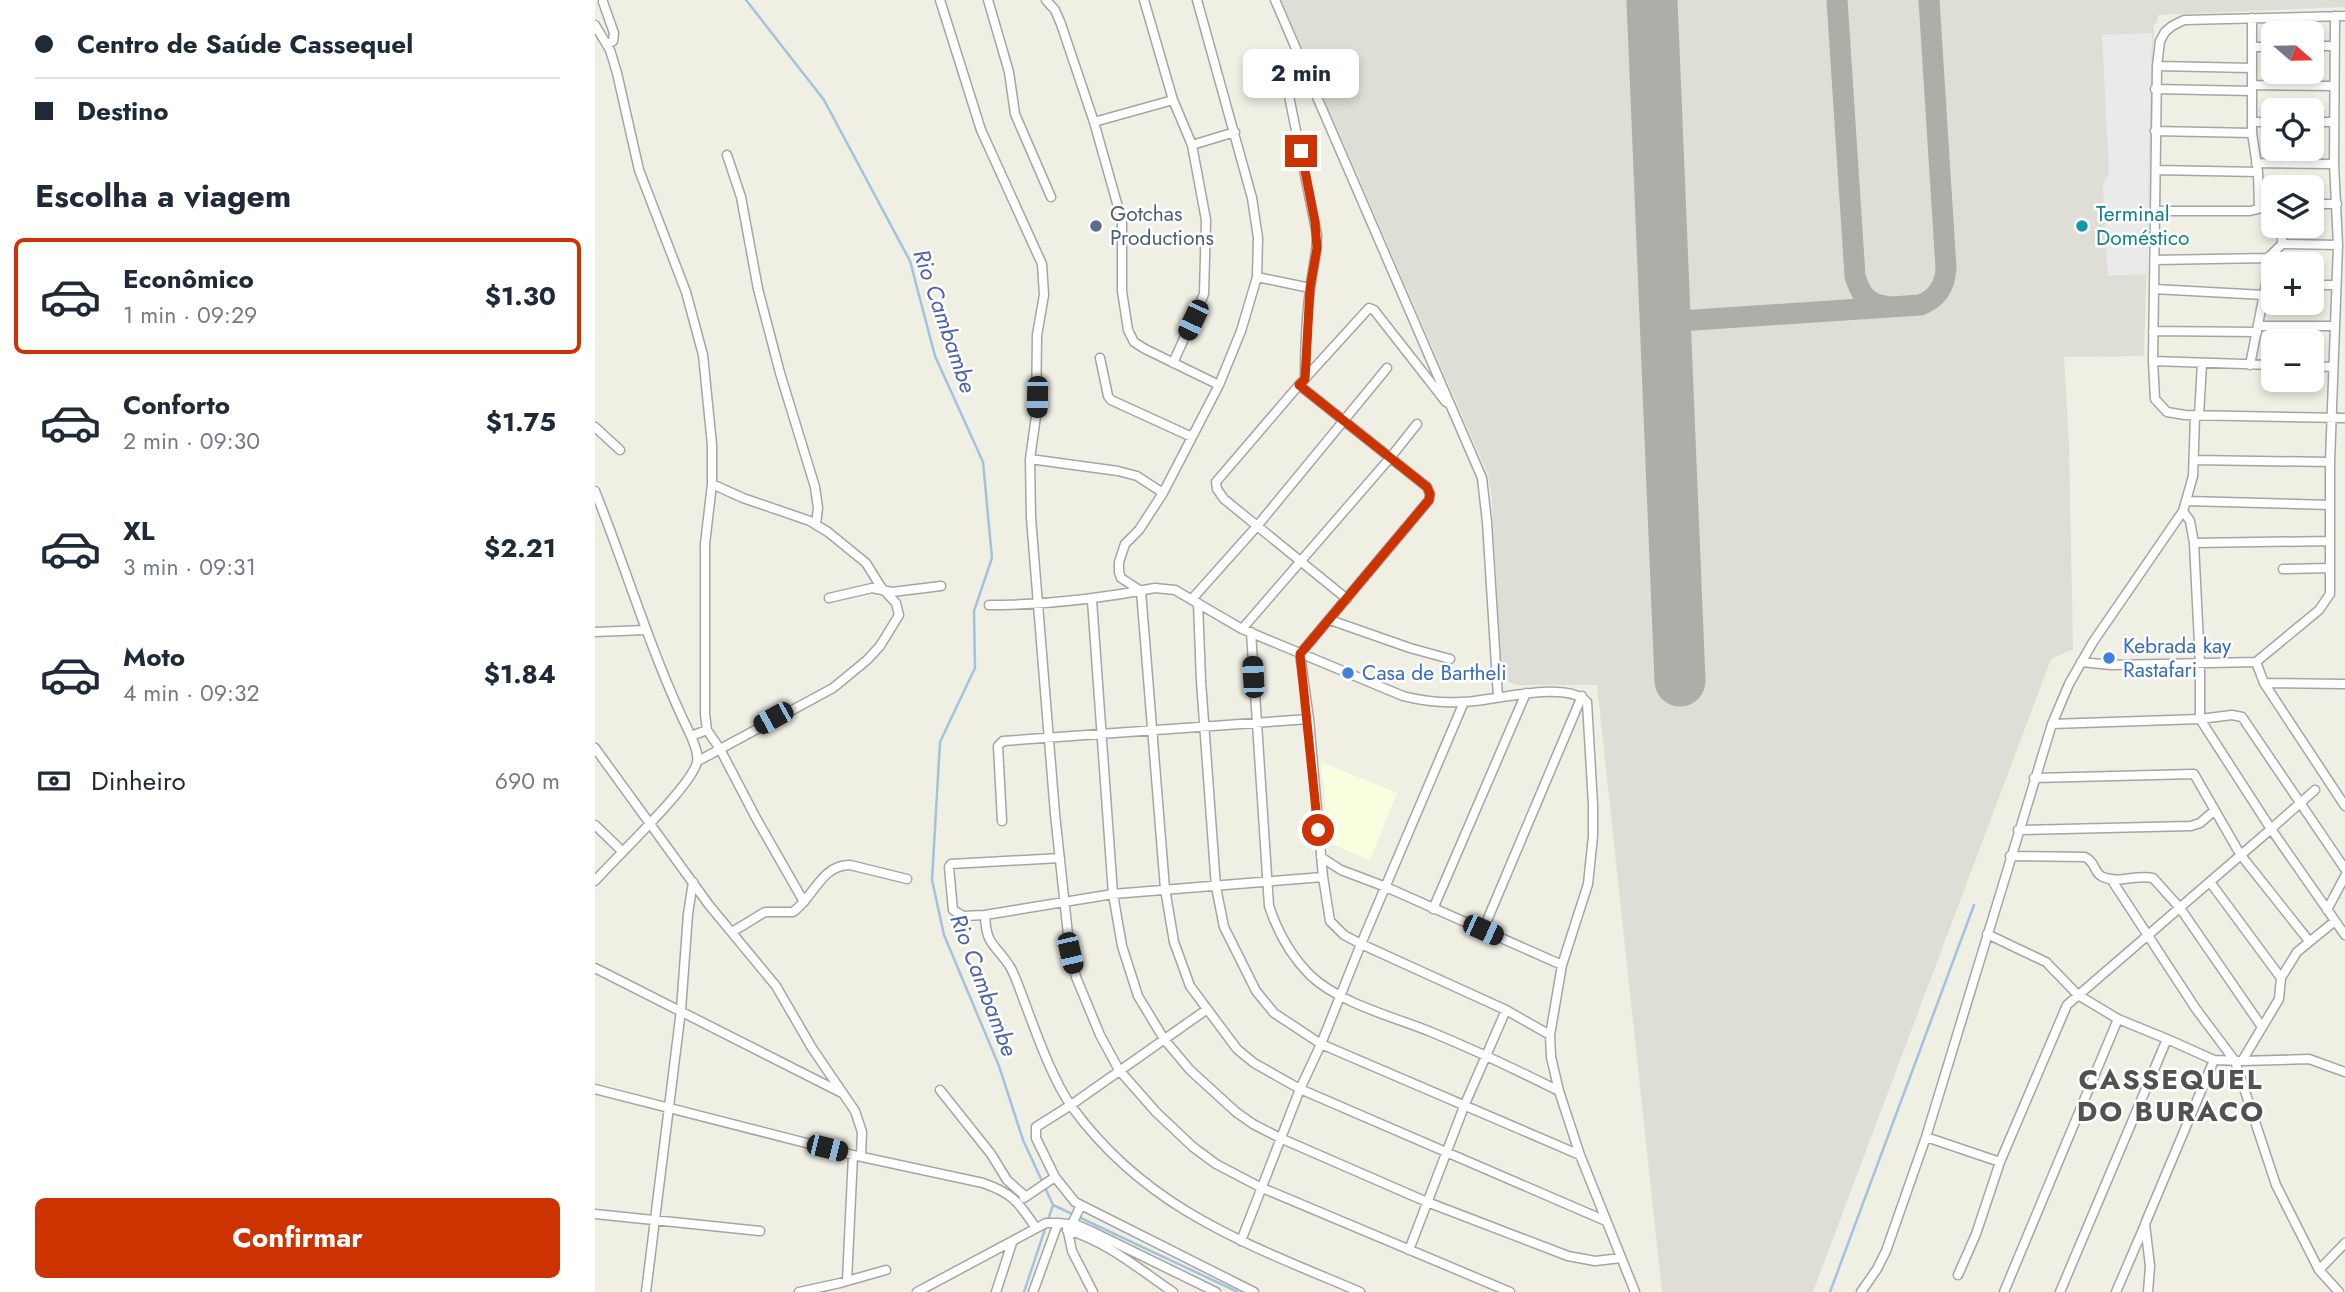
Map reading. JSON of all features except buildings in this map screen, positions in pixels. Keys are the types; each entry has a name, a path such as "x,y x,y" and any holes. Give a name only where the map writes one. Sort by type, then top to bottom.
{"street":[{"path":"940,0 981,130 1042,264 1044,295 1037,335 1036,416 1030,459 1031,518 1063,900 1070,953 1076,977 1100,1035 1119,1070 1156,1112 1193,1147 1216,1164 1260,1187 1510,1292"},
{"path":"988,0 1009,72 1015,114 1051,197"},
{"path":"1046,0 1055,10 1061,24 1094,122 1122,220 1122,291 1128,330 1134,342 1219,385"},
{"path":"1144,0 1173,100 1192,145 1206,220 1204,294 1173,363"},
{"path":"1140,591 1121,578 1119,572 1125,544 1139,530 1163,493 1219,385 1241,331 1257,277 1258,239 1252,198 1197,0"},
{"path":"1275,0 1478,465 1484,492 1498,697"},
{"path":"603,2 614,39 607,45"},
{"path":"2081,662 2111,665 2256,662 2319,610 2330,594 2331,418 2338,245 2334,164 2335,16"},
{"path":"2345,16 2184,20 2172,26 2161,39 2155,89 2153,331 2153,393 2158,404 2167,412 2197,416 2345,418"},
{"path":"2156,211 2251,211 2259,207 2252,133 2252,18"},
{"path":"595,25 607,45 617,72 639,170 686,292 703,355 712,444 712,484 705,544 704,583 707,730 804,902"},
{"path":"2324,46 2334,46"},
{"path":"2252,47 2261,47"},
{"path":"1302,64 1290,70 1286,81 1317,235 1302,382"},
{"path":"2157,66 2252,68"},
{"path":"2155,89 2334,86"},
{"path":"1094,122 1173,100"},
{"path":"2252,122 2261,122"},
{"path":"2324,122 2334,122"},
{"path":"2155,131 2252,133"},
{"path":"1192,145 1235,132"},
{"path":"727,155 741,197 758,289 777,361 815,487 818,508 816,524"},
{"path":"2156,170 2334,164"},
{"path":"2324,204 2337,204"},
{"path":"2274,252 2282,244 2282,238"},
{"path":"2282,244 2338,245"},
{"path":"2155,260 2261,258"},
{"path":"1257,277 1310,288"},
{"path":"2324,285 2336,285"},
{"path":"2154,289 2261,295"},
{"path":"1347,599 1224,499 1216,488 1216,482 1367,309 1372,308 1454,413"},
{"path":"2251,365 2261,312"},
{"path":"2153,331 2334,326"},
{"path":"1100,358 1108,397 1111,400 1192,438"},
{"path":"2153,361 2261,365"},
{"path":"1861,1292 1886,1251 1926,1137 2052,724 2081,662 2183,511 2187,501 2195,460 2202,363"},
{"path":"2324,367 2333,367"},
{"path":"1387,368 1195,601 1216,887 1224,927 1256,991 1274,1013 1321,1044 1580,1155"},
{"path":"1302,382 1427,487 1430,494 1429,500 1300,654 1330,921 1361,944 1506,1010 1550,1035"},
{"path":"1417,424 1301,560 1247,630 1269,906 1276,929 1290,953 1312,977 1341,996 1487,1056 1559,1091"},
{"path":"595,427 620,450"},
{"path":"1030,459 1118,471 1137,476 1163,493"},
{"path":"2195,460 2330,462"},
{"path":"595,881 674,798 698,761 782,713 823,694 867,660 887,637 899,615 896,603 866,564 816,524 712,484"},
{"path":"595,491 645,630 670,694 691,736 698,761"},
{"path":"2187,501 2330,505"},
{"path":"2183,511 2190,520 2194,543 2200,719 2271,829 2345,935"},
{"path":"2194,543 2330,541"},
{"path":"2283,569 2330,568"},
{"path":"829,598 872,588 885,592 941,586"},
{"path":"989,606 1092,600 1164,588 1175,590 1247,630 1300,654 1403,696 1427,701 1464,702 1526,693 1574,693 1582,696 1589,711 1593,836 1588,884 1562,965 1550,1035 1551,1057 1580,1155 1635,1292"},
{"path":"1140,591 1165,889 1174,942 1190,986 1206,1010 1237,1049 1254,1063 1300,1089 1606,1221"},
{"path":"1092,600 1113,894 1122,946 1138,996 1164,1039 1190,1070 1236,1112 1280,1138 1427,1202 1568,1256 1595,1261 1621,1258"},
{"path":"1330,620 1409,648 1450,659"},
{"path":"595,632 645,630"},
{"path":"2256,662 2264,683 2345,806"},
{"path":"2264,683 2345,684"},
{"path":"1433,909 1526,693"},
{"path":"1483,930 1582,696"},
{"path":"1241,1241 1300,1089 1464,702"},
{"path":"2052,724 2200,719 2232,715 2242,717 2345,869"},
{"path":"1002,821 998,747 1000,743 1152,729 1308,719"},
{"path":"691,736 707,730"},
{"path":"595,748 693,882 776,986 797,1024 860,1121 862,1132 842,1286"},
{"path":"2034,778 2189,773 2196,777 2240,854 2309,941"},
{"path":"1958,1275 1976,1234 2000,1162 2063,1011 2078,995 2315,790"},
{"path":"2018,830 2191,827 2214,811"},
{"path":"595,825 622,851"},
{"path":"2010,856 2085,857 2094,863 2098,874 2111,879 2151,877 2180,908 2262,1027"},
{"path":"1321,857 1341,870 1387,887 1562,965"},
{"path":"1060,858 950,864 953,911 963,916 985,915 1063,900 1113,894 1323,877"},
{"path":"732,932 765,912 793,912 830,870 841,865 907,879"},
{"path":"2327,910 2345,876"},
{"path":"2111,879 2196,1009 2239,1061 2276,1185 2319,1270 2334,1291"},
{"path":"646,1292 681,1010 693,882"},
{"path":"2210,882 2281,978"},
{"path":"985,915 989,940 1013,973 1033,1024 1071,1105 1104,1143 1144,1183 1202,1222 1360,1292"},
{"path":"2239,1061 2279,999 2281,978 2297,952 2335,921"},
{"path":"1987,934 2046,962 2078,995 2118,1019 2214,1060 2309,1059 2345,1072"},
{"path":"595,968 842,1093"},
{"path":"1206,1010 1071,1105 1036,1126 1034,1132 1052,1178 1079,1208 1254,1292"},
{"path":"1409,1250 1465,1104 1506,1010"},
{"path":"2004,1292 2118,1019"},
{"path":"2060,1292 2167,1039"},
{"path":"2116,1292 2214,1060"},
{"path":"595,1089 857,1155 983,1183 1022,1199"},
{"path":"940,1090 991,1154 1022,1199 1036,1228"},
{"path":"1926,1137 2000,1162"},
{"path":"1022,1199 1052,1178"},
{"path":"1033,1292 1067,1224 1079,1208"},
{"path":"595,1214 760,1231"},
{"path":"922,1291 1046,1223 1067,1224 1113,1241 1216,1292"},
{"path":"1067,1224 1072,1251 1093,1292"},
{"path":"1067,1224 1173,1292"},
{"path":"2145,1224 2150,1266 2148,1292"},
{"path":"996,1292 1012,1243"},
{"path":"2319,1270 2345,1243"},
{"path":"799,1292 842,1286 886,1270"}],"shaded area":[{"path":"1281,0 2345,0 2345,7 2158,15 2157,23 2154,24 2144,356 2064,357 2069,443 2073,649 2051,659 1813,1292 1662,1292 1597,685 1516,685 1505,680 1502,675 1488,475"},
{"path":"2152,33 2146,274 2108,276 2103,185 2109,173 2102,35"},
{"path":"1321,762 1397,793 1370,860 1329,843"}],"waterway":[{"name":"Rio Cambambe","path":"746,0 824,100 910,261 935,356 983,462 992,558 974,611 975,668 940,742 932,880 944,935 999,1066 1023,1140 1053,1205"},
{"path":"1830,1292 1974,905"},
{"path":"1053,1205 1238,1292"},
{"path":"1024,1292 1053,1205"}],"taxiway":[{"path":"1837,0 1855,276 1865,297 1873,303 1885,306"},
{"path":"1665,322 1920,305 1935,295 1942,286 1946,268 1929,0"}],"runway":[{"path":"1652,0 1680,681"}],"place":[{"name":"Gotchas Productions","path":"1096,226"},
{"name":"Terminal Doméstico","path":"2082,226"},
{"name":"Kebrada kay Rastafari","path":"2109,658"},
{"name":"Casa de Bartheli","path":"1348,673"}],"district":[{"name":"CASSEQUEL DO BURACO","path":"2171,1095"}],"route":[{"path":"1301,151 1315,222 1317,248 1310,288 1305,379 1299,385 1427,487 1430,494 1429,500 1300,654 1318,830"}]}
